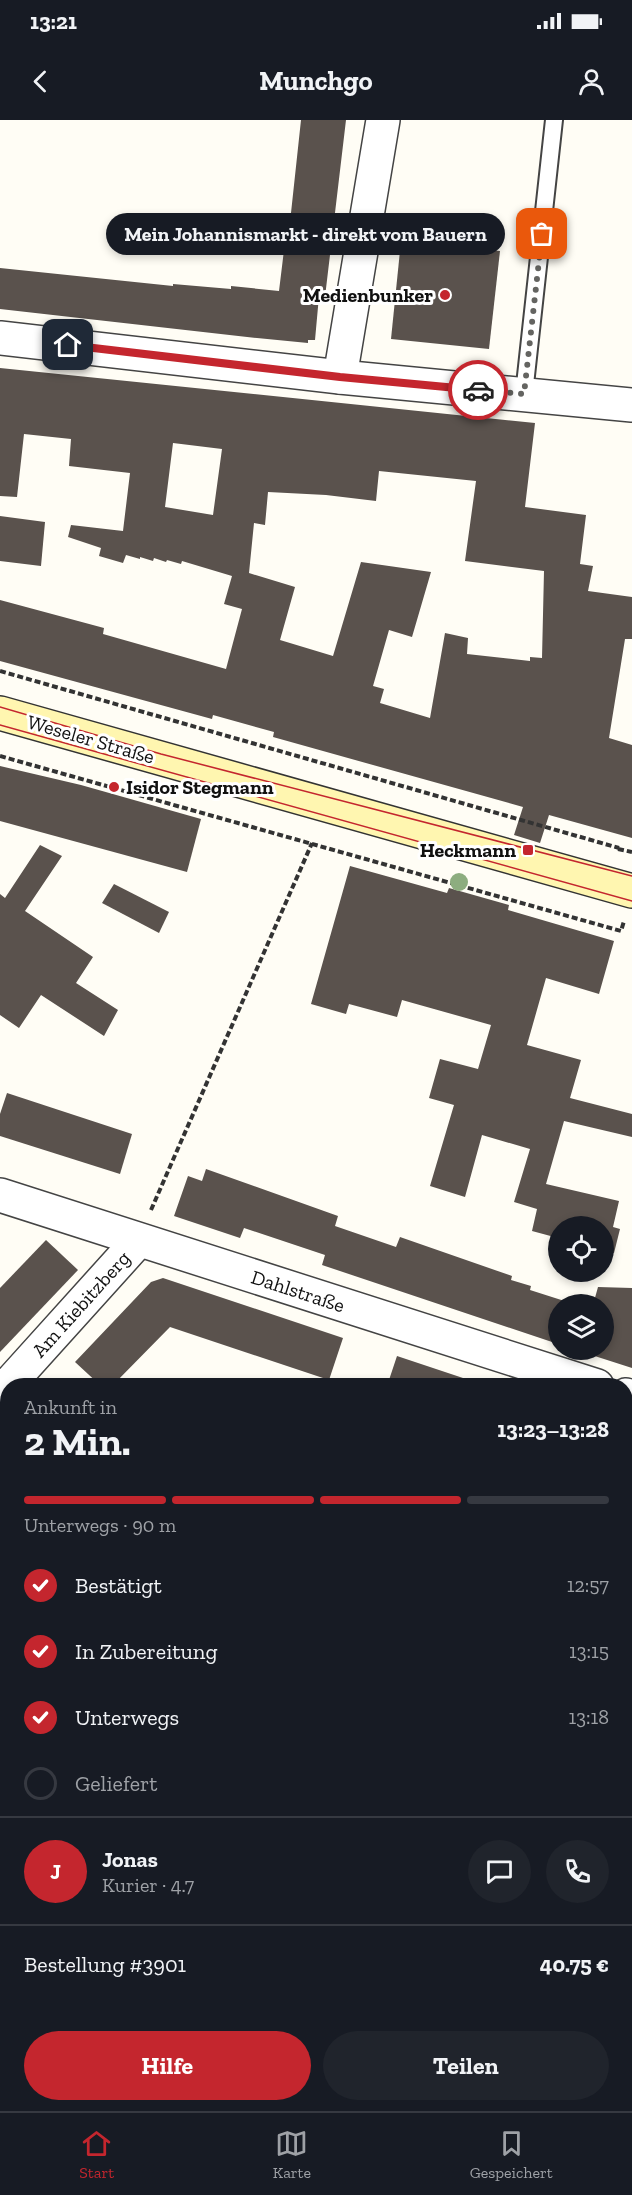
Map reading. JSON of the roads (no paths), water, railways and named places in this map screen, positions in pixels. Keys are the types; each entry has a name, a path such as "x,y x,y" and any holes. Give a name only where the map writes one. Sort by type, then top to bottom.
{"main road":[{"name":"Weseler Straße","path":"0,713 630,901"}],"street":[{"path":"340,377 383,120"},
{"path":"0,338 340,377 632,405"},
{"name":"Dahlstraße","path":"0,1195 572,1378"},
{"name":"Am Kiebitzberg","path":"14,1378 138,1241"}],"lane":[{"path":"524,394 554,120"}],"tram line":[{"path":"0,707 161,754 632,876"},
{"path":"0,725 632,901"}],"place":[{"name":"Mein Johannismarkt - direkt vom Bauern","path":"542,234"},
{"name":"Medienbunker","path":"445,295"},
{"name":"Isidor Stegmann","path":"114,787"},
{"name":"Heckmann","path":"528,850"}]}
